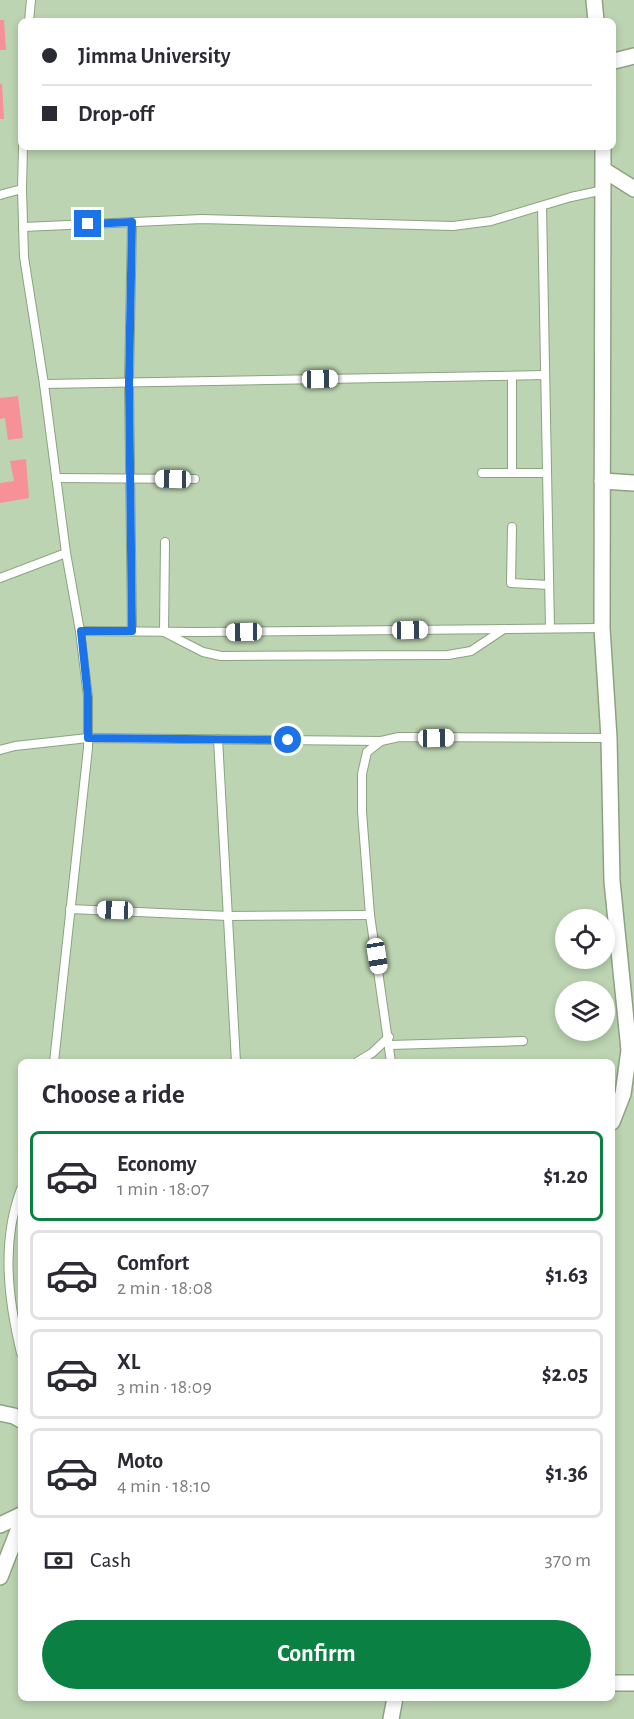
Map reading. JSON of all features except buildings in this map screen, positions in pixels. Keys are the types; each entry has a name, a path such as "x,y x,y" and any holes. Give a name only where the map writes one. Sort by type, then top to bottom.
{"street":[{"path":"594,0 596,18"},
{"path":"616,60 634,56"},
{"path":"603,150 602,627 609,738 612,880 632,1049 623,1094 615,1114"},
{"path":"604,170 634,189"},
{"path":"602,481 634,483"},
{"path":"0,1413 18,1418"},
{"path":"0,1525 18,1516"},
{"path":"0,1577 18,1531"},
{"path":"615,1683 634,1683"},
{"path":"391,1719 394,1701"}],"lane":[{"path":"29,18 31,0"},
{"path":"23,150 21,189 24,257 44,384 66,553 81,631 88,697 88,738 54,1059"},
{"path":"0,195 21,189"},
{"path":"23,227 202,219 453,226 491,221 571,197 604,190"},
{"path":"542,207 550,628"},
{"path":"132,222 129,382 132,631"},
{"path":"44,384 545,375"},
{"path":"512,376 512,473"},
{"path":"482,473 547,472"},
{"path":"56,478 195,479"},
{"path":"512,527 511,584 549,585"},
{"path":"164,632 165,542"},
{"path":"0,578 66,553"},
{"path":"81,631 602,627"},
{"path":"164,632 203,652 221,656 436,655 471,651 504,629"},
{"path":"0,750 15,746 88,738 381,741 399,737 609,738"},
{"path":"218,739 236,1059"},
{"path":"381,741 367,752 362,774 362,812 370,915 391,1059"},
{"path":"70,909 228,916 370,915"},
{"path":"362,1059 390,1041 523,1041"},
{"path":"55,1051 61,1059"},
{"path":"18,1197 13,1211 9,1242 12,1314 18,1340"}],"route":[{"path":"88,224 132,222 129,382 132,631 81,631 88,697 88,738 288,740"}]}
